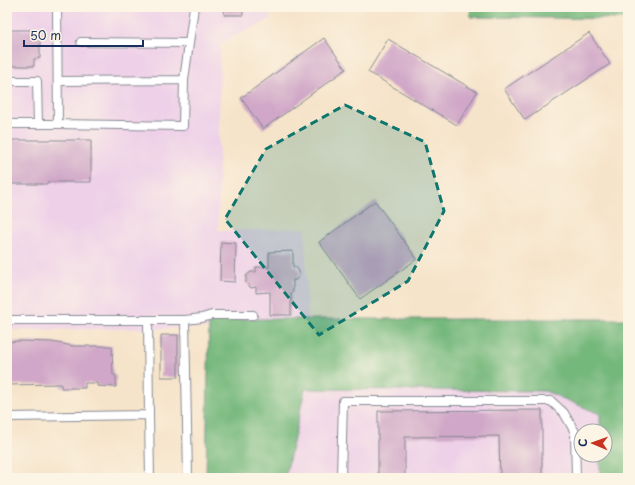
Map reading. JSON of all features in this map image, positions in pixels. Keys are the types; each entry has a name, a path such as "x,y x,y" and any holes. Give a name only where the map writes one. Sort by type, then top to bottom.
{"lane":[{"path":"57,7 58,124"},
{"path":"7,124 182,126 184,80 194,7"},
{"path":"81,42 189,43"},
{"path":"7,80 37,81 38,124"},
{"path":"58,81 184,80"},
{"path":"7,320 185,320 212,315 253,315"},
{"path":"148,320 150,478"},
{"path":"185,320 188,478"},
{"path":"341,478 344,401 551,401 564,413 576,432 576,478"},
{"path":"7,417 149,415"}],"highlighted area":[{"path":"345,105 425,142 444,211 408,281 319,335 225,219 266,149"}],"shaded area":[{"path":"7,7 268,7 270,20 220,43 218,231 305,228 308,328 628,330 628,478 213,478 212,328 7,330"}],"green space":[{"path":"470,7 628,7 628,19 471,17"},
{"path":"209,319 628,319 628,478 600,478 600,463 613,463 613,423 600,423 600,414 545,391 305,389 285,478 206,478"}],"building":[{"path":"225,7 243,7 243,15 224,15"},
{"path":"7,30 33,30 33,37 40,37 40,58 34,59 34,66 7,66"},
{"path":"589,33 610,64 525,120 504,89"},
{"path":"324,38 346,69 263,129 241,98"},
{"path":"388,39 477,92 457,125 368,72"},
{"path":"7,140 91,140 91,182 7,184"},
{"path":"375,201 417,259 360,299 319,242"},
{"path":"221,242 236,243 235,282 220,281"},
{"path":"293,251 293,267 296,267 299,271 299,276 296,280 293,280 293,292 291,293 291,315 270,315 270,292 256,293 256,287 251,288 246,283 246,276 251,272 256,272 256,267 269,267 269,252"},
{"path":"161,335 178,335 178,377 161,377"},
{"path":"7,342 52,342 73,346 112,346 113,375 116,375 116,387 97,386 97,383 85,383 85,388 61,388 61,384 7,385"},
{"path":"542,410 542,478 500,478 499,436 405,437 405,478 378,478 378,411"}]}
